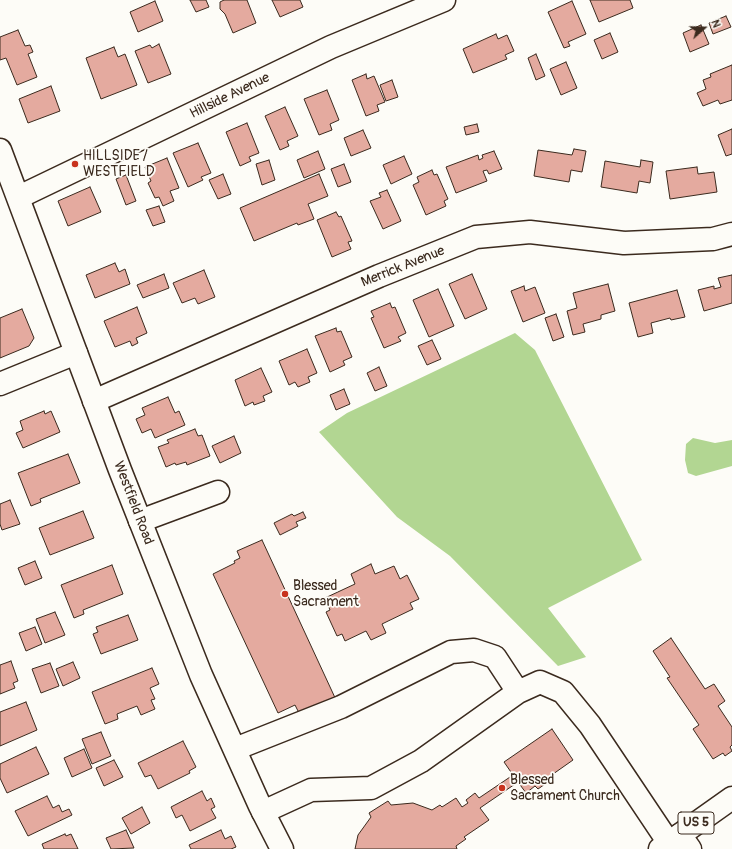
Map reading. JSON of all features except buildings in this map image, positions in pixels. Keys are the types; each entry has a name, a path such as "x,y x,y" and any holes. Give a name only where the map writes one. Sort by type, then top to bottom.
{"street":[{"name":"Hillside Avenue","path":"19,197 331,47 444,0"},
{"name":"Westfield Road","path":"0,150 19,197 94,401 201,675 263,812 282,849"},
{"name":"Merrick Avenue","path":"94,401 379,276 476,237 530,232 624,244 713,239 732,234"},
{"path":"0,384 76,353"},
{"path":"140,521 218,492"},
{"path":"235,749 341,707 451,652 474,650 495,657 518,692"},
{"path":"263,812 311,790 371,788 421,761 518,692 540,682 562,692 590,725 675,844"},
{"name":"US 5","path":"675,844 732,798"}],"green space":[{"path":"515,333 535,350 642,560 548,608 586,657 558,666 450,556 397,517 319,432 347,413"},
{"path":"693,438 715,443 732,440 732,466 696,476 688,473 685,460 686,444"}],"place":[{"name":"HILLSIDE / WESTFIELD","path":"75,164"},
{"name":"Blessed Sacrament","path":"285,594"},
{"name":"Blessed Sacrament Church","path":"502,788"}]}
